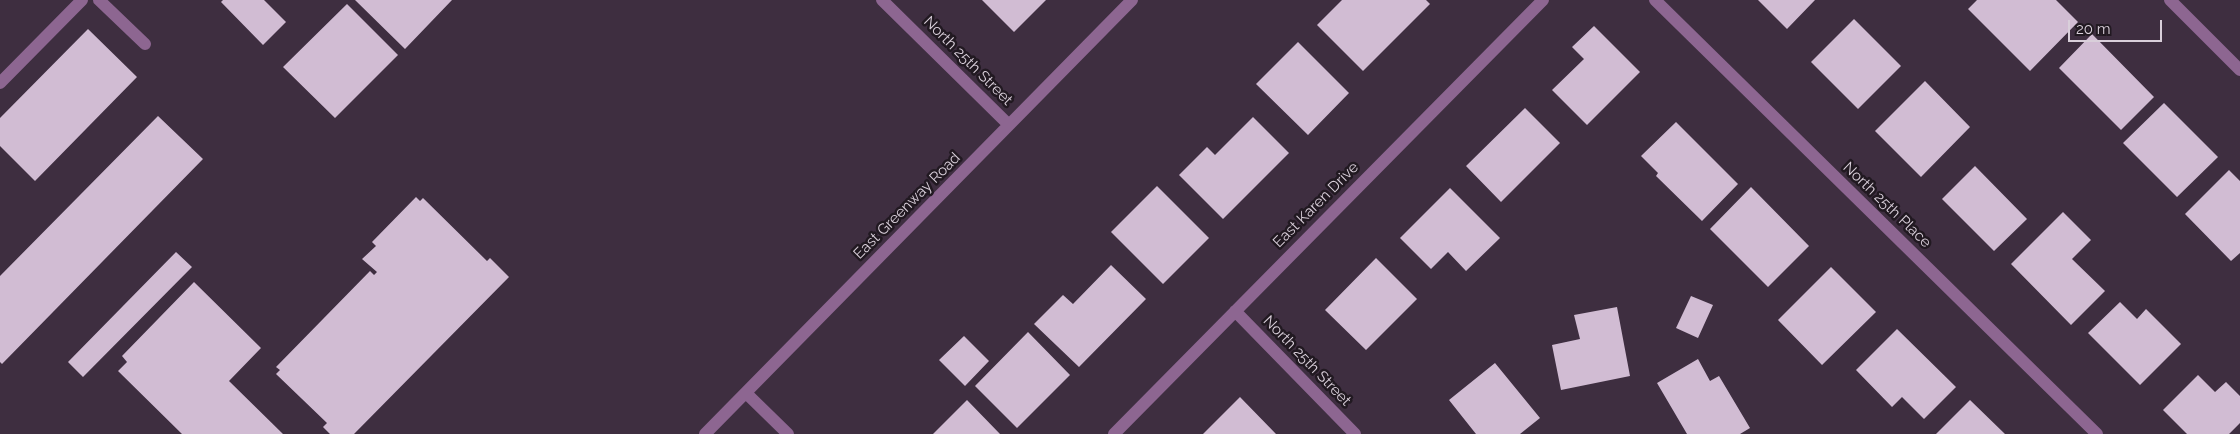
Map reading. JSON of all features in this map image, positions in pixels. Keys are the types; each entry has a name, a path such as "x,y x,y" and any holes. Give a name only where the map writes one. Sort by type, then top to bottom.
{"street":[{"path":"0,83 82,0"},
{"path":"99,0 145,44"},
{"name":"North 25th Street","path":"882,0 1009,125"},
{"name":"East Greenway Road","path":"705,434 1132,0"},
{"name":"East Karen Drive","path":"1114,434 1542,0"},
{"name":"North 25th Place","path":"1655,0 2097,434"},
{"path":"2170,0 2240,70"},
{"name":"North 25th Street","path":"1235,311 1355,434"},
{"path":"746,393 788,434"}],"building":[{"path":"223,0 264,0 286,22 263,45 221,2"},
{"path":"355,0 452,0 405,49"},
{"path":"982,0 1046,0 1014,32"},
{"path":"1342,0 1426,0 1430,4 1363,71 1317,25"},
{"path":"1758,0 1815,0 1787,29"},
{"path":"1977,0 2056,0 2078,22 2030,71 1968,9"},
{"path":"347,4 398,55 335,118 283,67"},
{"path":"1854,19 1901,66 1858,109 1811,62"},
{"path":"1594,26 1640,72 1587,125 1552,90 1584,59 1572,47"},
{"path":"88,29 137,77 35,181 0,146 0,118"},
{"path":"2092,34 2154,97 2121,130 2059,68"},
{"path":"1298,42 1349,93 1308,135 1256,84"},
{"path":"1925,81 1970,127 1921,177 1875,131"},
{"path":"2164,103 2218,157 2177,197 2123,143"},
{"path":"1525,108 1560,143 1501,202 1466,166"},
{"path":"158,116 203,159 2,364 0,362 0,276"},
{"path":"1253,117 1289,153 1223,219 1179,175 1207,147 1215,155"},
{"path":"1676,122 1738,184 1702,221 1656,176 1658,173 1641,156"},
{"path":"1975,166 2027,219 1994,251 1942,199"},
{"path":"2229,170 2240,181 2240,253 2231,261 2185,214"},
{"path":"1157,186 1209,238 1163,284 1111,232"},
{"path":"1751,187 1809,246 1768,287 1710,229"},
{"path":"1450,188 1500,238 1466,271 1448,252 1431,269 1400,238"},
{"path":"416,197 420,201 423,198 487,261 490,258 509,277 354,434 330,434 323,427 327,423 276,374 280,370 276,367 370,271 374,275 377,272 362,259 376,246 372,242"},
{"path":"2063,212 2091,240 2072,259 2105,291 2071,325 2011,264"},
{"path":"176,252 192,267 83,377 68,362"},
{"path":"1376,258 1417,299 1366,350 1325,310"},
{"path":"1111,265 1146,299 1079,367 1034,324 1063,295 1073,304"},
{"path":"1831,267 1876,312 1822,365 1778,320"},
{"path":"194,282 261,348 229,381 283,434 182,434 118,371 127,362 122,356"},
{"path":"1691,296 1713,305 1698,338 1676,328"},
{"path":"2120,302 2137,319 2146,309 2181,344 2140,385 2088,333"},
{"path":"1617,307 1630,376 1561,390 1552,345 1580,339 1574,315"},
{"path":"1897,329 1956,387 1924,419 1902,397 1892,407 1856,370"},
{"path":"1028,332 1070,375 1017,428 975,386"},
{"path":"964,336 989,361 965,386 939,360"},
{"path":"1698,359 1710,381 1719,376 1750,428 1740,434 1687,434 1657,383"},
{"path":"1495,363 1540,418 1520,434 1476,434 1449,400"},
{"path":"2198,375 2215,392 2226,382 2240,396 2240,423 2229,434 2187,434 2163,410"},
{"path":"1240,397 1276,434 1203,434"},
{"path":"967,400 1000,434 933,434"},
{"path":"1970,400 2005,434 1936,434"}]}
